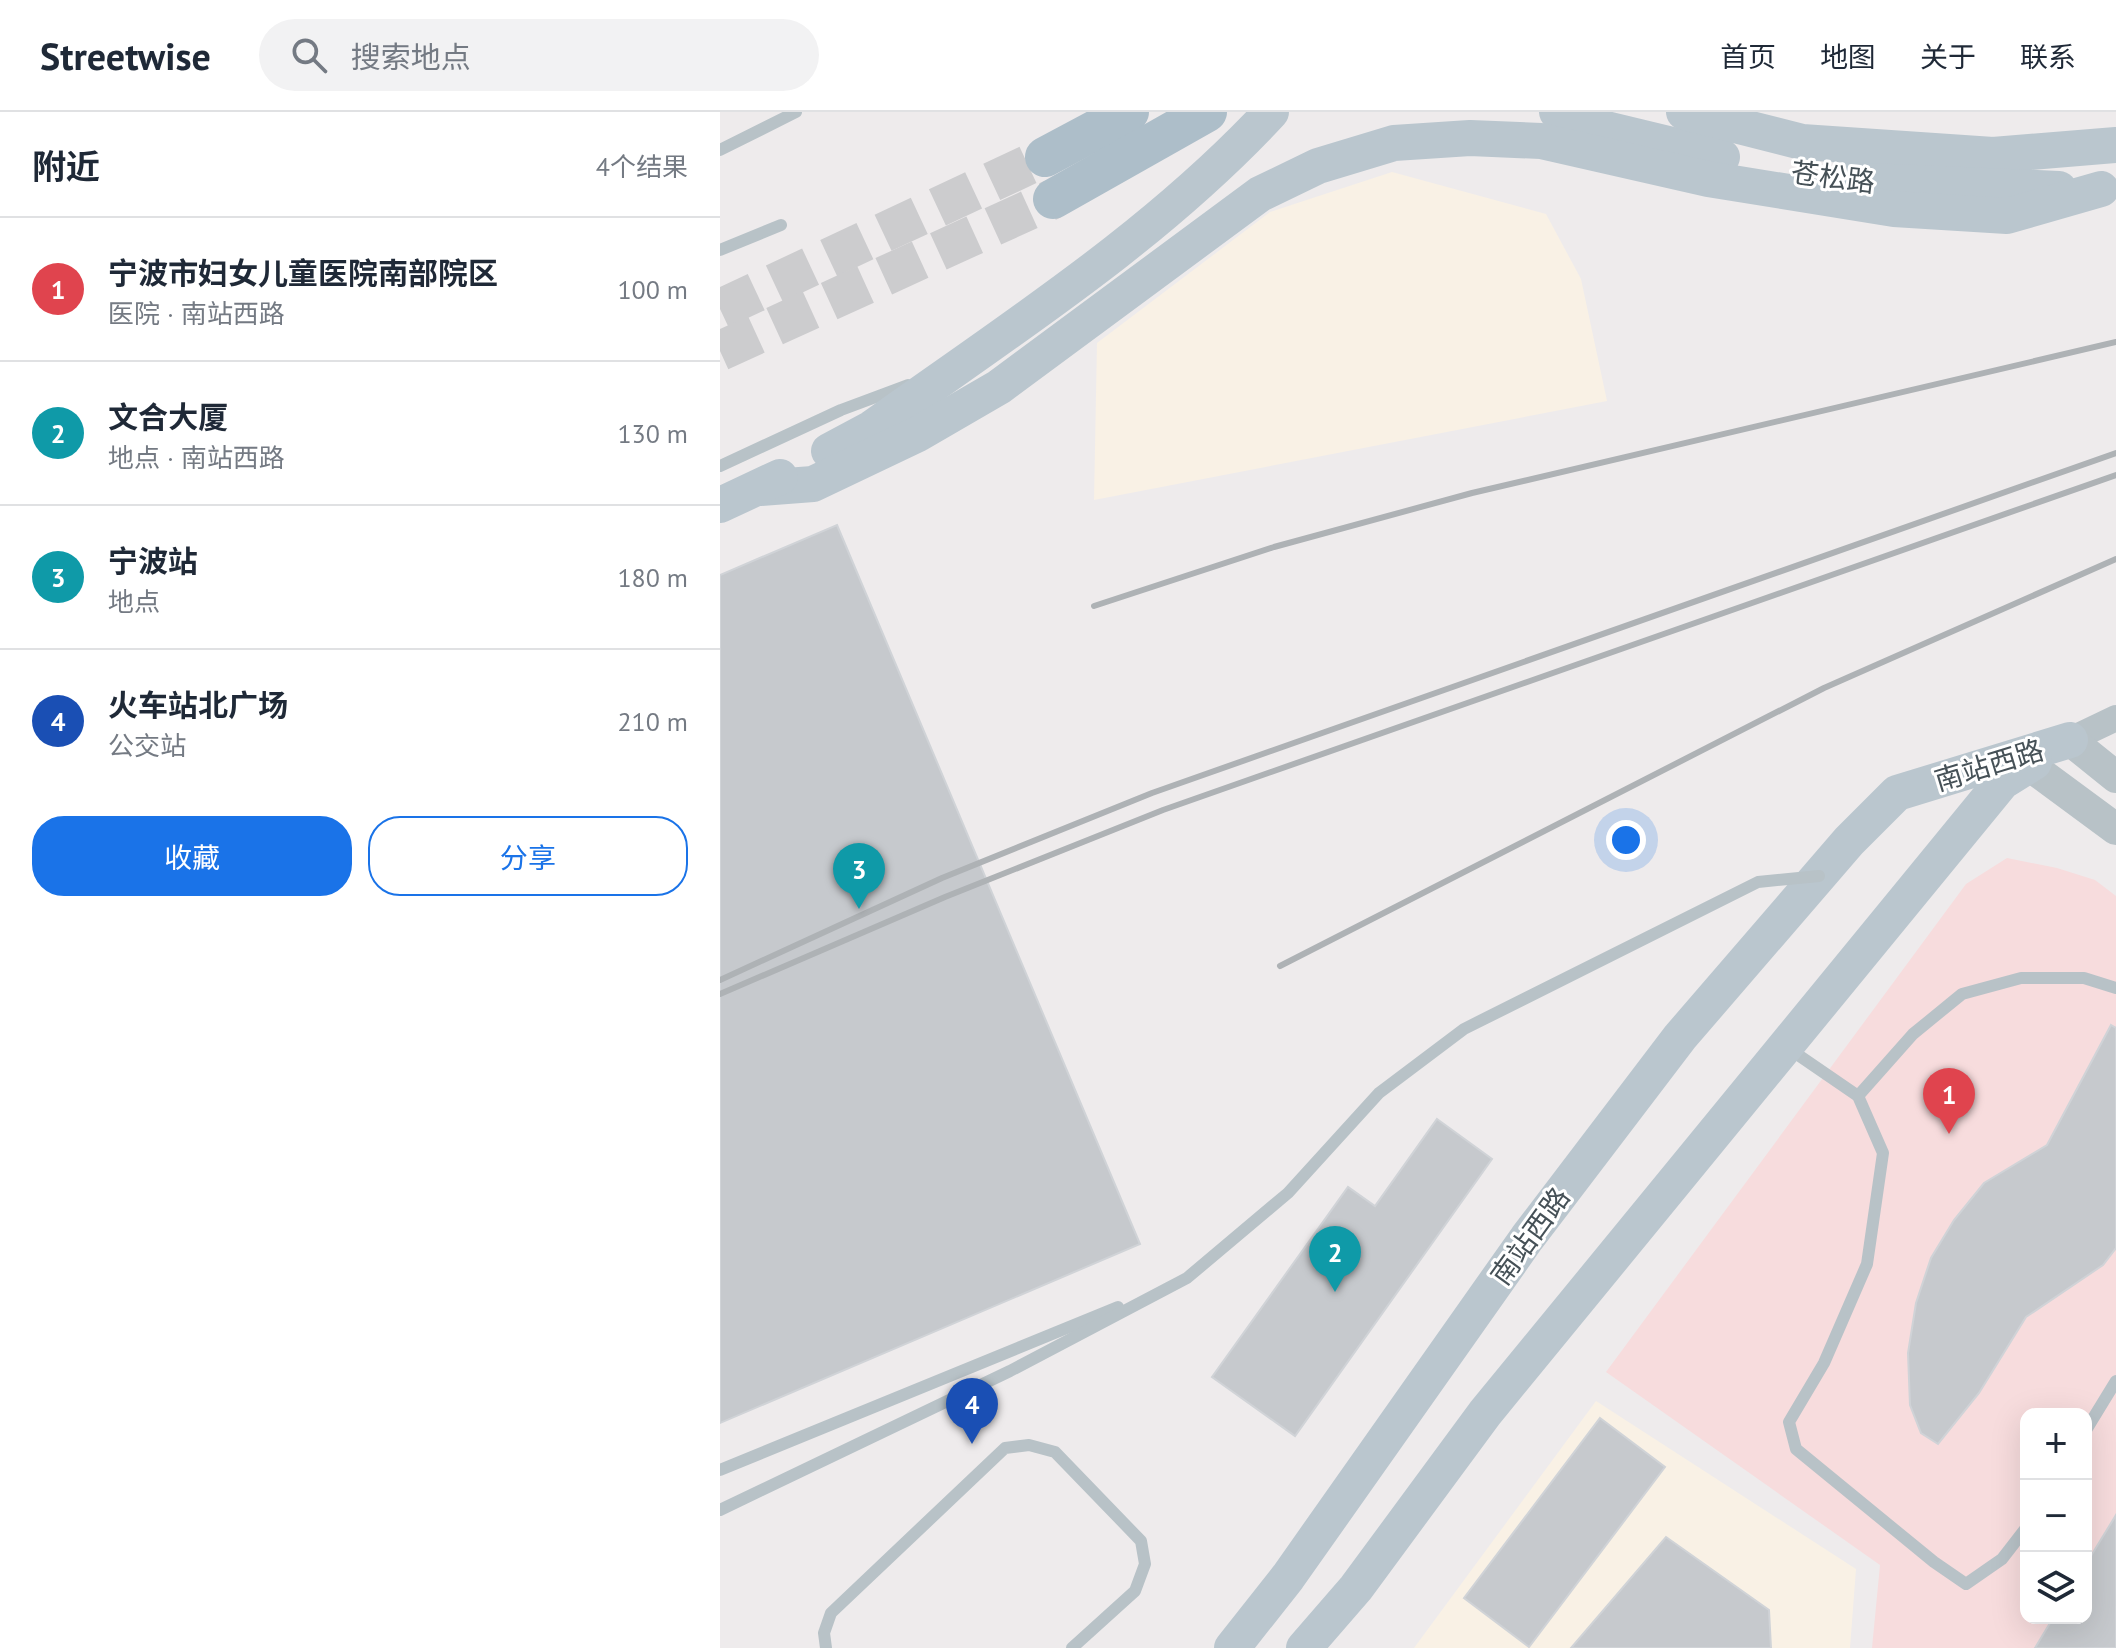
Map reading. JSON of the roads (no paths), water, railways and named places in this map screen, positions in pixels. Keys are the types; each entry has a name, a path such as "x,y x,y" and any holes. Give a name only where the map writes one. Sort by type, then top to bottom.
{"main road":[{"path":"1045,157 1129,112"},
{"path":"1053,199 1207,112"},
{"path":"720,505 760,488 872,428 1144,233 1234,152 1271,112"},
{"name":"苍松路","path":"1557,112 1606,129 1796,175 1871,183 2109,189"},
{"name":"苍松路","path":"1684,112 1802,142 1993,155 2116,145"},
{"path":"760,488 813,484 918,434 999,387 1260,194 1318,166 1394,143 1470,138 1541,141 1708,179 1894,209 2007,216 2109,189"},
{"name":"南站西路","path":"1304,1648 1356,1588 1485,1413 2002,782 2070,740"},
{"name":"南站西路","path":"1232,1648 1288,1577 1527,1238 1680,1037 1819,876 1897,793 2070,740"}],"street":[{"path":"2116,718 2070,740 2116,777"},
{"path":"2029,765 2116,829"}],"lane":[{"path":"720,150 796,112"},
{"path":"720,250 781,225"},
{"path":"720,466 841,410 961,364"},
{"path":"720,1510 1010,1371 1187,1278 1288,1193 1379,1093 1464,1029 1758,882 1819,876"},
{"path":"1858,1096 1913,1034 1962,994 2021,978 2084,978 2116,988"},
{"path":"1785,1046 1858,1096 1883,1153 1867,1264 1824,1363 1789,1422 1796,1449 1934,1562 1966,1584 2002,1559 2020,1536"},
{"path":"720,1470 1187,1278"},
{"path":"2092,1420 2116,1381"},
{"path":"826,1648 824,1633 831,1613 867,1577 1005,1448 1029,1445 1055,1452 1141,1541 1145,1564 1135,1591 1072,1648"}],"tunnel":[{"path":"720,309 1045,157"},
{"path":"720,351 1053,199"}],"railway":[{"path":"1094,606 1274,547 1472,493 2116,342"},
{"path":"720,980 942,878 1152,793 2116,453"},
{"path":"720,994 945,897 1163,810 2116,475"},
{"path":"1280,966 1824,688 2116,559"}],"place":[{"name":"宁波站","path":"859,909"},
{"name":"宁波市妇女儿童医院南部院区","path":"1949,1134"},
{"name":"文合大厦","path":"1335,1292"},
{"name":"火车站北广场","path":"972,1444"}]}
